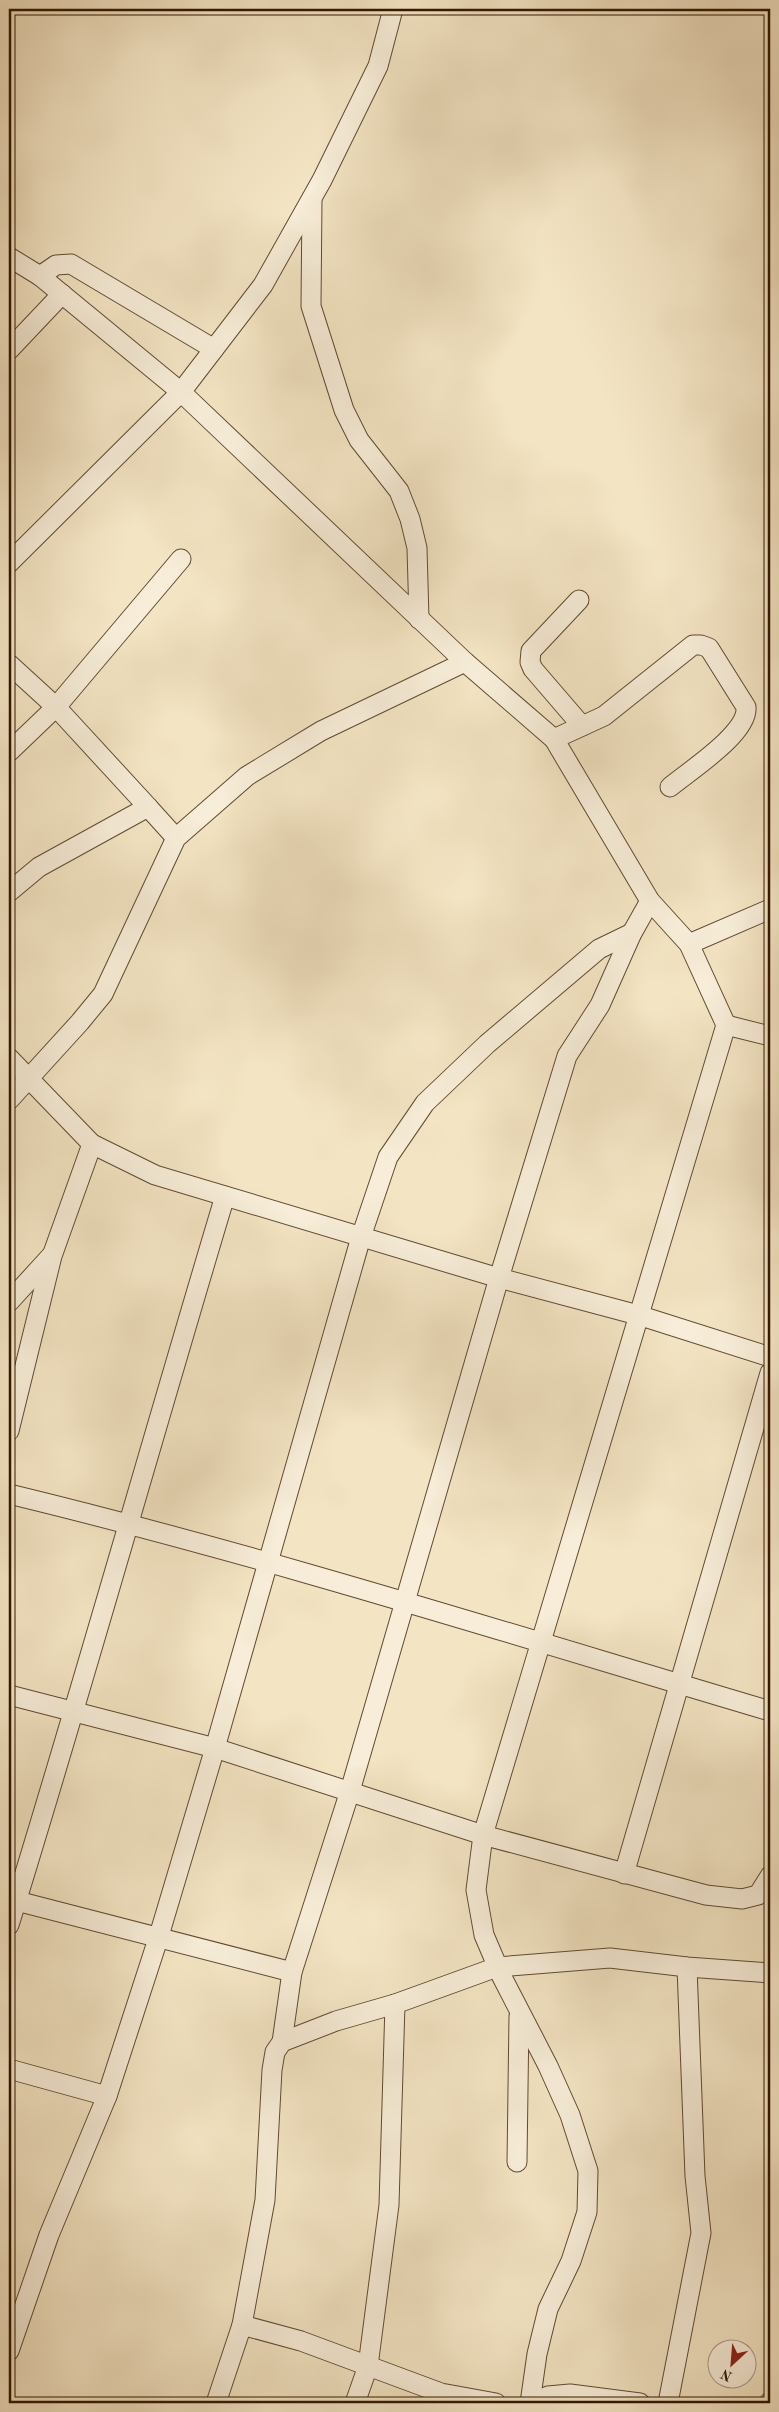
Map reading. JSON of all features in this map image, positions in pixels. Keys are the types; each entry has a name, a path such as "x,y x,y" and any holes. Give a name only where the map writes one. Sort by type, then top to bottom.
{"street":[{"path":"9,563 182,392 263,285 312,199 378,66 393,9"},
{"path":"312,199 311,306 344,410 359,440 399,491 410,519 417,548 419,619"},
{"path":"9,256 40,276 182,392 464,662 554,739 650,901 689,944 726,1025 483,1835 476,1890 484,1936 497,1967 570,2115 588,2170 587,2212 571,2261 548,2309 537,2354 530,2403 548,2396 570,2394 640,2403"},
{"path":"40,276 56,265 71,264 214,349"},
{"path":"9,350 62,294"},
{"path":"9,752 56,707 181,559"},
{"path":"579,600 531,650 530,662 533,669 582,726"},
{"path":"554,739 604,716 693,645 709,648 746,707 746,714 742,723 724,743 670,787"},
{"path":"9,1100 103,994 176,838 247,776 312,736 464,662"},
{"path":"9,664 56,707 176,838"},
{"path":"9,892 39,866 148,807"},
{"path":"216,2403 242,2324 265,2200 272,2070 275,2052 282,2042 292,1972 350,1791 499,1278 566,1056 600,1005 632,933 650,901"},
{"path":"689,944 770,909"},
{"path":"9,2351 49,2235 107,2096 158,1939 215,1748 360,1237 388,1157 425,1103 487,1044 599,949 632,933"},
{"path":"726,1025 770,1036"},
{"path":"9,1058 92,1144 155,1174 499,1278 638,1315 770,1357"},
{"path":"9,1431 52,1256 92,1144"},
{"path":"9,1925 13,1900 74,1713 127,1523 225,1196"},
{"path":"9,1302 52,1256"},
{"path":"624,1874 681,1684 770,1373"},
{"path":"9,1494 127,1523 267,1562 770,1711"},
{"path":"9,1695 215,1748 483,1835 706,1896 742,1899 758,1895 770,1876"},
{"path":"13,1900 158,1939 292,1972"},
{"path":"282,2042 336,2021 396,2004 497,1967 610,1958 687,1967 770,1973"},
{"path":"668,2403 702,2233 695,2176 687,1967"},
{"path":"355,2403 368,2366 390,2205 396,2004"},
{"path":"517,2162 519,2012"},
{"path":"9,2069 107,2096"},
{"path":"242,2324 301,2341 368,2366 440,2398 496,2403"}]}
